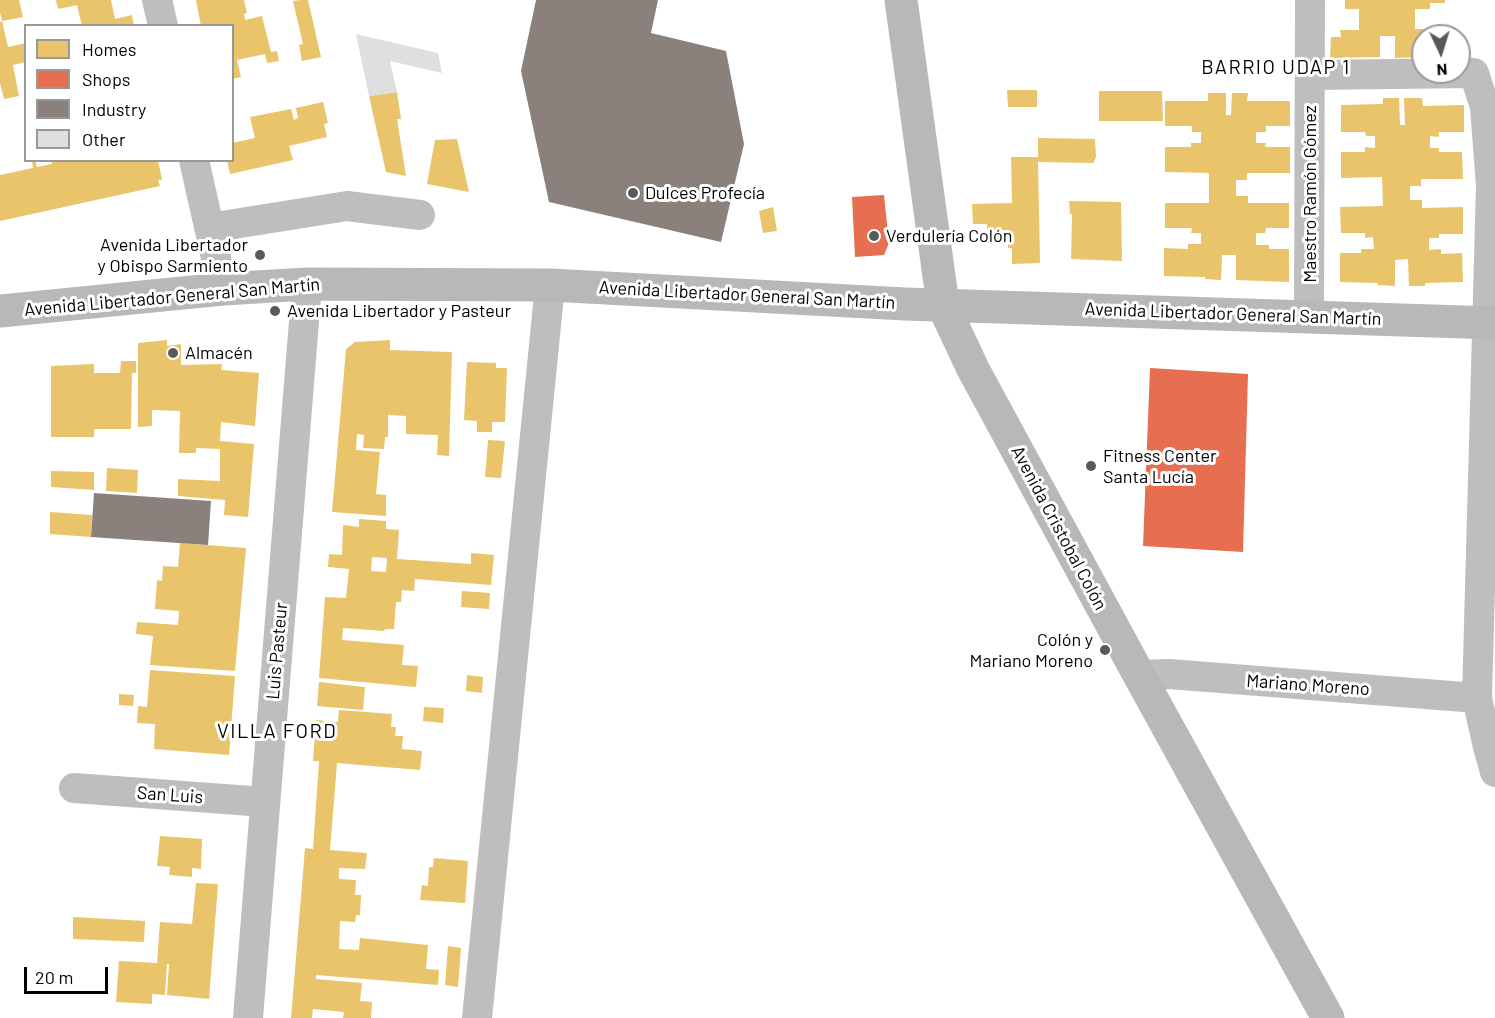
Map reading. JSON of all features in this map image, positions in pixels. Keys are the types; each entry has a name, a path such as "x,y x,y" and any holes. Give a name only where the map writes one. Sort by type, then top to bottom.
{"main road":[{"name":"Avenida Cristobal Colón","path":"900,0 943,305 973,369 1328,1018"},
{"name":"Avenida Libertador General San Martín","path":"0,310 223,289 307,284 550,285 905,304 1491,323"}],"street":[{"path":"157,0 163,24"},
{"name":"Maestro Ramón Gómez","path":"1309,317 1310,0"},
{"path":"1311,75 1474,73 1485,107 1491,186 1491,323 1477,698 1495,772"},
{"path":"194,162 223,289"},
{"path":"209,228 347,206 420,215"},
{"name":"Luis Pasteur","path":"248,1018 307,284"},
{"path":"477,1018 550,285"},
{"name":"Mariano Moreno","path":"1139,675 1169,674 1477,698"},
{"name":"San Luis","path":"74,788 265,802"}],"building: Homes":[{"path":"0,0 19,0 23,17 2,21"},
{"path":"56,0 111,0 115,19 132,15 134,24 82,24 77,5 58,9"},
{"path":"196,0 244,0 247,13 244,14 245,20 262,16 271,52 277,51 279,61 267,63 265,54 237,60 241,77 234,79 234,24 201,24"},
{"path":"308,0 321,57 302,61 299,45 303,44 293,1"},
{"path":"1345,0 1445,0 1445,3 1430,3 1430,9 1415,9 1415,24 1411,24 1411,57 1395,58 1395,36 1380,36 1380,57 1330,58 1331,37 1341,37 1340,30 1359,30 1359,9 1345,9"},
{"path":"2,21 8,47 24,43 24,62 13,65 19,96 4,99 0,83 0,22"},
{"path":"1007,90 1037,90 1037,107 1008,107"},
{"path":"1099,91 1162,91 1163,121 1099,121"},
{"path":"397,92 401,119 397,119 406,176 386,172 369,96"},
{"path":"1208,93 1226,93 1226,115 1231,115 1232,93 1248,93 1247,101 1290,101 1290,126 1266,126 1266,132 1256,132 1256,143 1266,143 1265,147 1290,147 1290,173 1247,173 1247,180 1236,180 1236,196 1248,196 1248,203 1289,203 1289,228 1266,228 1265,233 1256,233 1256,245 1269,245 1269,249 1289,249 1289,282 1236,280 1236,255 1222,255 1221,280 1205,279 1205,277 1164,276 1164,248 1188,249 1188,244 1201,244 1201,233 1191,233 1192,228 1165,228 1165,203 1209,203 1209,173 1165,172 1165,147 1191,147 1191,143 1201,143 1201,132 1192,132 1192,126 1165,126 1165,101 1208,101"},
{"path":"1383,98 1399,98 1400,125 1405,125 1404,98 1422,98 1423,106 1464,105 1464,132 1439,132 1439,137 1430,136 1430,148 1439,148 1439,152 1462,152 1463,179 1421,179 1421,186 1410,186 1410,200 1422,200 1422,208 1463,207 1463,234 1439,234 1439,238 1429,238 1429,250 1441,249 1441,254 1462,253 1463,282 1425,283 1425,286 1409,286 1408,259 1395,260 1395,286 1340,282 1340,253 1361,253 1361,249 1374,249 1373,237 1365,238 1365,233 1341,233 1340,207 1383,206 1382,177 1341,178 1341,152 1365,152 1365,147 1375,148 1375,136 1366,136 1365,132 1341,132 1341,105 1383,104"},
{"path":"323,102 328,123 324,124 327,137 289,146 293,160 230,174 227,162 234,162 234,143 255,138 250,117 291,109 294,120 298,118 296,108"},
{"path":"1038,138 1095,139 1096,157 1093,163 1038,162 1040,263 1012,264 1012,248 1008,248 1008,244 987,244 987,224 973,224 972,204 1012,203 1011,157 1038,157"},
{"path":"457,139 469,192 427,184 435,140"},
{"path":"32,162 36,162 37,167 52,164 52,162 158,162 162,180 158,180 160,186 0,221 0,175 33,168"},
{"path":"1069,201 1121,202 1122,261 1071,259 1072,214 1070,214"},
{"path":"773,207 777,231 763,233 759,211"},
{"path":"167,340 167,346 181,344 181,365 222,364 221,370 259,373 255,426 221,422 220,441 254,444 248,517 224,515 225,500 178,496 178,479 220,481 220,449 196,448 196,453 179,453 180,411 152,410 152,426 138,427 138,343"},
{"path":"390,340 390,350 452,352 449,456 437,455 438,435 406,434 406,416 388,415 388,437 385,437 384,449 363,448 364,435 357,434 356,450 380,452 376,494 386,495 386,516 332,512 346,349 355,342"},
{"path":"121,361 136,361 136,373 132,373 131,429 94,429 94,437 51,437 51,366 94,364 94,373 120,373"},
{"path":"467,362 496,363 496,368 507,368 505,422 492,422 492,432 477,432 477,421 464,420"},
{"path":"488,440 505,441 501,478 485,477"},
{"path":"107,468 138,470 137,493 106,491"},
{"path":"51,471 94,472 94,490 51,487"},
{"path":"50,512 92,515 91,537 50,534"},
{"path":"359,519 386,521 386,529 399,530 397,559 471,564 471,553 494,555 491,585 415,579 414,591 402,590 401,602 396,602 394,629 384,631 343,628 342,640 404,645 402,665 418,666 416,687 319,678 325,597 346,598 349,569 328,567 329,554 342,555 343,525 359,527","holes":["372,557 387,558 386,572 371,571"]},
{"path":"180,543 246,548 235,671 150,665 153,636 136,634 137,622 178,625 179,611 155,609 157,580 162,581 163,566 178,567"},
{"path":"462,591 490,593 489,609 461,607"},
{"path":"150,670 235,676 229,755 154,749 155,724 137,723 138,706 147,707"},
{"path":"467,675 483,677 482,693 466,691"},
{"path":"319,682 365,687 363,710 317,706"},
{"path":"119,694 134,695 133,706 119,705"},
{"path":"424,707 444,708 443,723 423,721"},
{"path":"339,710 392,714 391,727 396,727 395,736 403,736 402,749 422,751 420,770 337,763 330,850 367,853 365,869 339,868 339,879 356,880 355,895 361,895 360,915 356,915 355,922 340,921 339,949 359,950 360,938 428,945 426,969 439,970 438,985 316,975 316,979 362,983 360,1001 372,1002 371,1018 343,1018 344,1012 313,1009 312,1018 291,1018 305,848 313,849 319,761 313,761 316,720 338,722"},
{"path":"160,836 202,839 201,869 192,868 192,877 169,875 170,867 157,866"},
{"path":"434,858 468,861 465,903 420,900 422,885 428,886 429,867 433,867"},
{"path":"196,883 218,884 209,999 167,995 169,964 167,964 165,995 152,994 152,1004 116,1002 119,961 157,963 160,922 192,924"},
{"path":"73,917 145,921 144,942 73,939"},
{"path":"448,946 461,948 458,987 445,985"}],"building: Shops":[{"path":"884,195 889,243 884,255 855,257 852,197"},
{"path":"1150,368 1248,374 1243,552 1143,546"}],"building: Industry":[{"path":"536,0 658,0 651,33 726,51 744,144 721,242 549,202 521,71"},
{"path":"94,493 211,501 208,545 91,537"}],"building: Other":[{"path":"356,34 438,53 442,73 390,61 397,92 369,96"}],"place":[{"name":"Dulces Profecía","path":"633,193"},
{"name":"Verdulería Colón","path":"874,236"},
{"name":"Avenida Libertador y Obispo Sarmiento","path":"260,255"},
{"name":"Avenida Libertador y Pasteur","path":"275,311"},
{"name":"Almacén","path":"173,353"},
{"name":"Fitness Center Santa Lucía","path":"1091,466"},
{"name":"Colón y Mariano Moreno","path":"1105,650"}],"district":[{"name":"BARRIO UDAP 1","path":"1276,67"},
{"name":"VILLA FORD","path":"277,731"}]}
